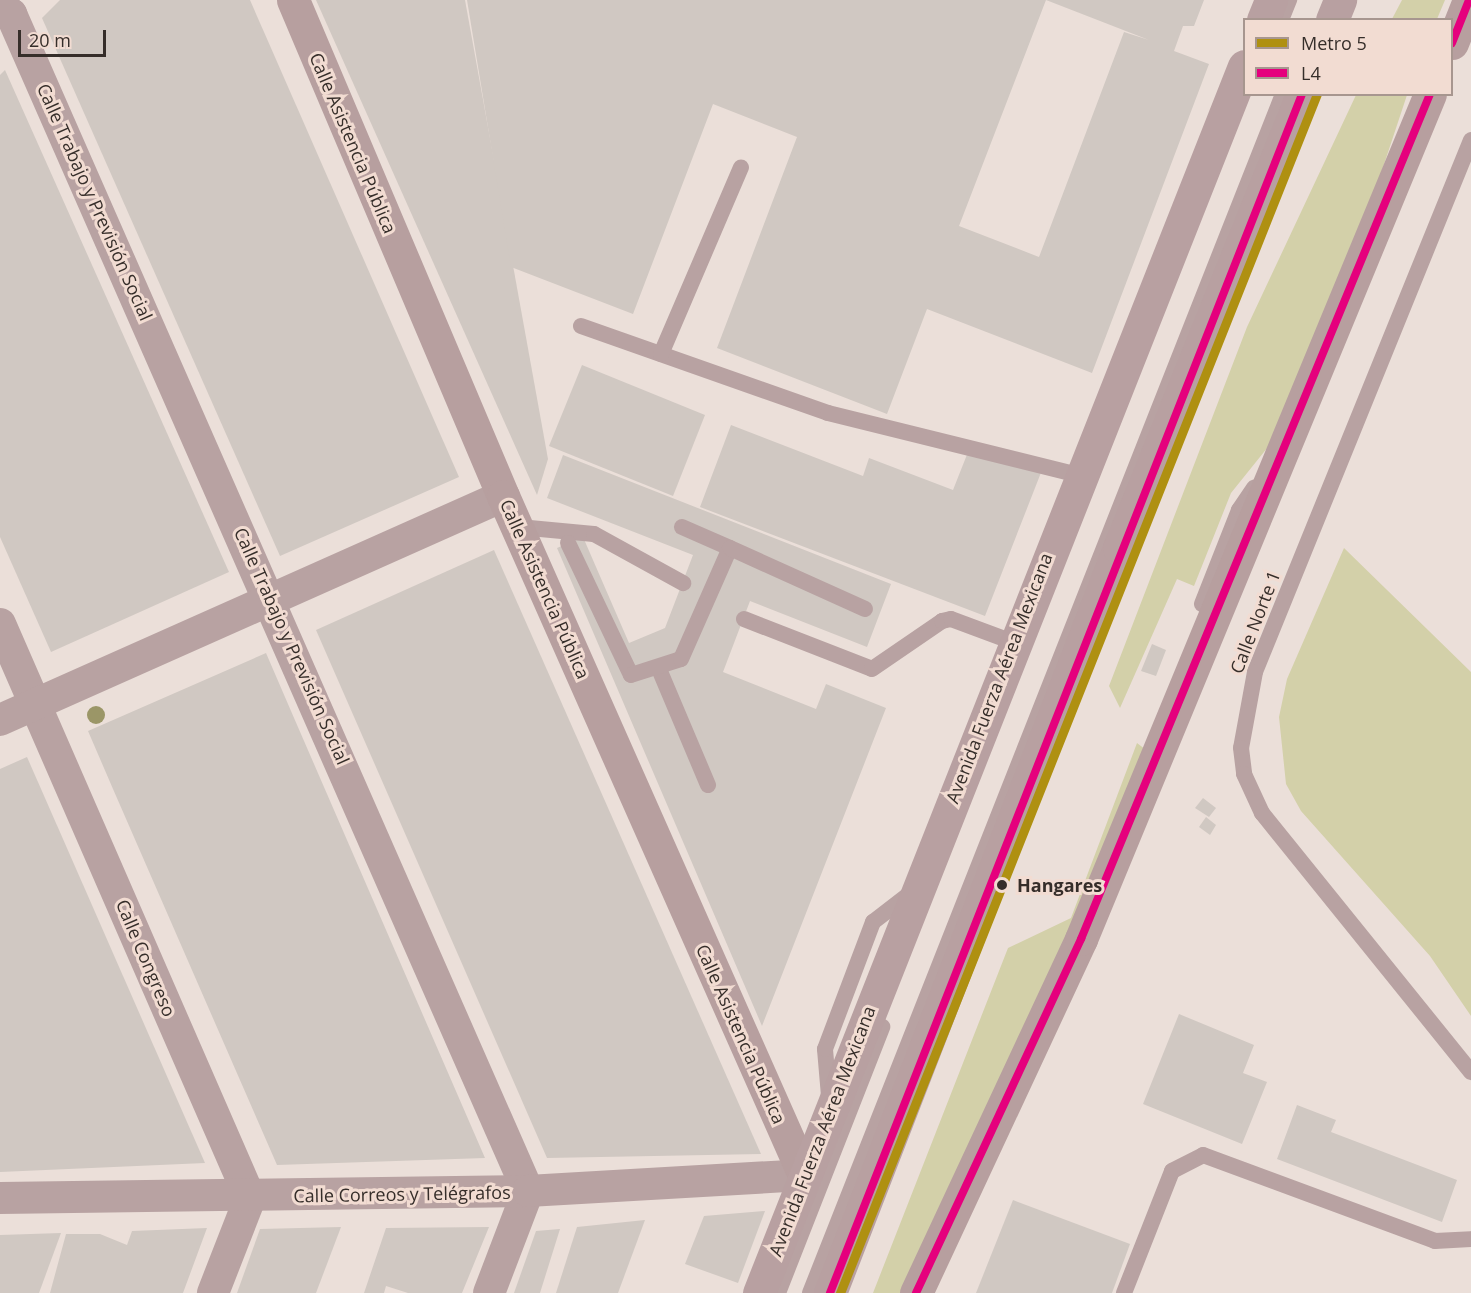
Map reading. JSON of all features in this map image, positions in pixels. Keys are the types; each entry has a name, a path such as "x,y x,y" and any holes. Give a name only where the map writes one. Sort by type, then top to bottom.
{"main road":[{"path":"1264,18 1271,0"},
{"path":"1333,18 1340,0"},
{"name":"Avenida Fuerza Aérea Mexicana","path":"759,1293 1079,475 1243,71"},
{"path":"830,1293 1119,548 1301,96"}],"street":[{"name":"Calle Asistencia Pública","path":"293,0 503,496 519,526 804,1175"},
{"path":"1453,40 1469,0"},
{"name":"Calle Trabajo y Previsión Social","path":"9,12 274,602 528,1191"},
{"path":"916,1293 1081,939 1166,740 1429,96"},
{"path":"0,720 274,602 503,496"},
{"name":"Calle Congreso","path":"0,624 250,1198"},
{"name":"Calle Correos y Telégrafos","path":"0,1198 250,1198 528,1191 804,1175"},
{"path":"489,1293 528,1191"},
{"path":"213,1293 250,1198"}],"lane":[{"path":"1282,18 1289,0"},
{"path":"1317,18 1324,0"},
{"path":"778,1293 1249,96"},
{"path":"810,1293 1282,96"},
{"name":"Calle Norte 1","path":"1471,140 1255,672 1241,748 1244,774 1262,813 1471,1072"},
{"path":"661,354 741,167"},
{"path":"581,326 828,413 1079,475"},
{"path":"519,526 564,536 594,534 682,583"},
{"path":"682,527 865,609"},
{"path":"564,536 631,675 659,669 681,659 730,548"},
{"path":"744,619 872,669 942,621 1013,642"},
{"path":"659,669 708,785"},
{"path":"1124,1293 1173,1171 1203,1155 1435,1241 1471,1239"}],"shaded area":[{"path":"1402,0 1445,0 1437,18 1393,18"},
{"path":"1356,96 1407,96 1334,315 1292,417 1231,493 1194,586 1177,579 1120,708 1109,686 1247,327"},
{"path":"1344,548 1471,672 1471,1016 1430,956 1301,811 1286,784 1279,717 1287,679"},
{"path":"1137,743 1154,756 912,1293 873,1293 1008,948 1071,918"}],"building":[{"path":"60,0 250,0 459,477 280,556 42,18"},
{"path":"316,0 465,0 548,459 537,495"},
{"path":"467,0 1046,0 1204,0 1194,26 1183,26 1174,51 1209,64 1092,373 927,309 887,414 717,348 797,137 713,104 633,314 511,267","holes":["1046,0 1149,40 1124,32 1039,257 959,226"]},
{"path":"5,70 229,572 51,652 0,537 0,75"},
{"path":"582,365 705,415 673,496 549,446"},
{"path":"731,425 863,476 869,458 953,490 968,452 1042,470 985,616 700,507"},
{"path":"563,455 891,584 867,647 750,601 723,672 816,709 826,684 886,708 762,1026 557,548 583,537 629,643 665,628 693,555 547,498"},
{"path":"494,550 761,1154 547,1158 316,630"},
{"path":"1152,644 1166,650 1156,676 1141,671"},
{"path":"266,653 485,1158 277,1165 113,789 88,731"},
{"path":"27,757 205,1163 0,1172 0,769"},
{"path":"1203,798 1216,808 1209,817 1195,808"},
{"path":"1206,817 1216,825 1210,835 1199,827"},
{"path":"1179,1014 1254,1045 1243,1073 1267,1082 1242,1144 1143,1104"},
{"path":"1297,1105 1336,1120 1331,1132 1457,1180 1442,1222 1277,1159"},
{"path":"1013,1200 1130,1244 1112,1293 976,1293"},
{"path":"765,1211 738,1283 685,1264 704,1216"},
{"path":"645,1220 618,1293 556,1293 577,1227"},
{"path":"341,1227 316,1293 237,1293 260,1229"},
{"path":"489,1227 462,1293 408,1293 386,1286 384,1293 364,1293 386,1228"},
{"path":"207,1228 183,1293 50,1293 66,1234 100,1234 127,1245 132,1231"},
{"path":"560,1229 540,1293 514,1293 536,1231"},
{"path":"61,1233 39,1293 0,1293 0,1235"}],"metro line":[{"name":"5","path":"840,1293 1316,96"}],"transit line":[{"name":"L4","path":"1453,40 1469,0"},
{"name":"L4","path":"830,1293 1301,96"},
{"name":"L4","path":"916,1293 1081,939 1429,96"}],"place":[{"name":"Hangares","path":"1002,885"}]}
